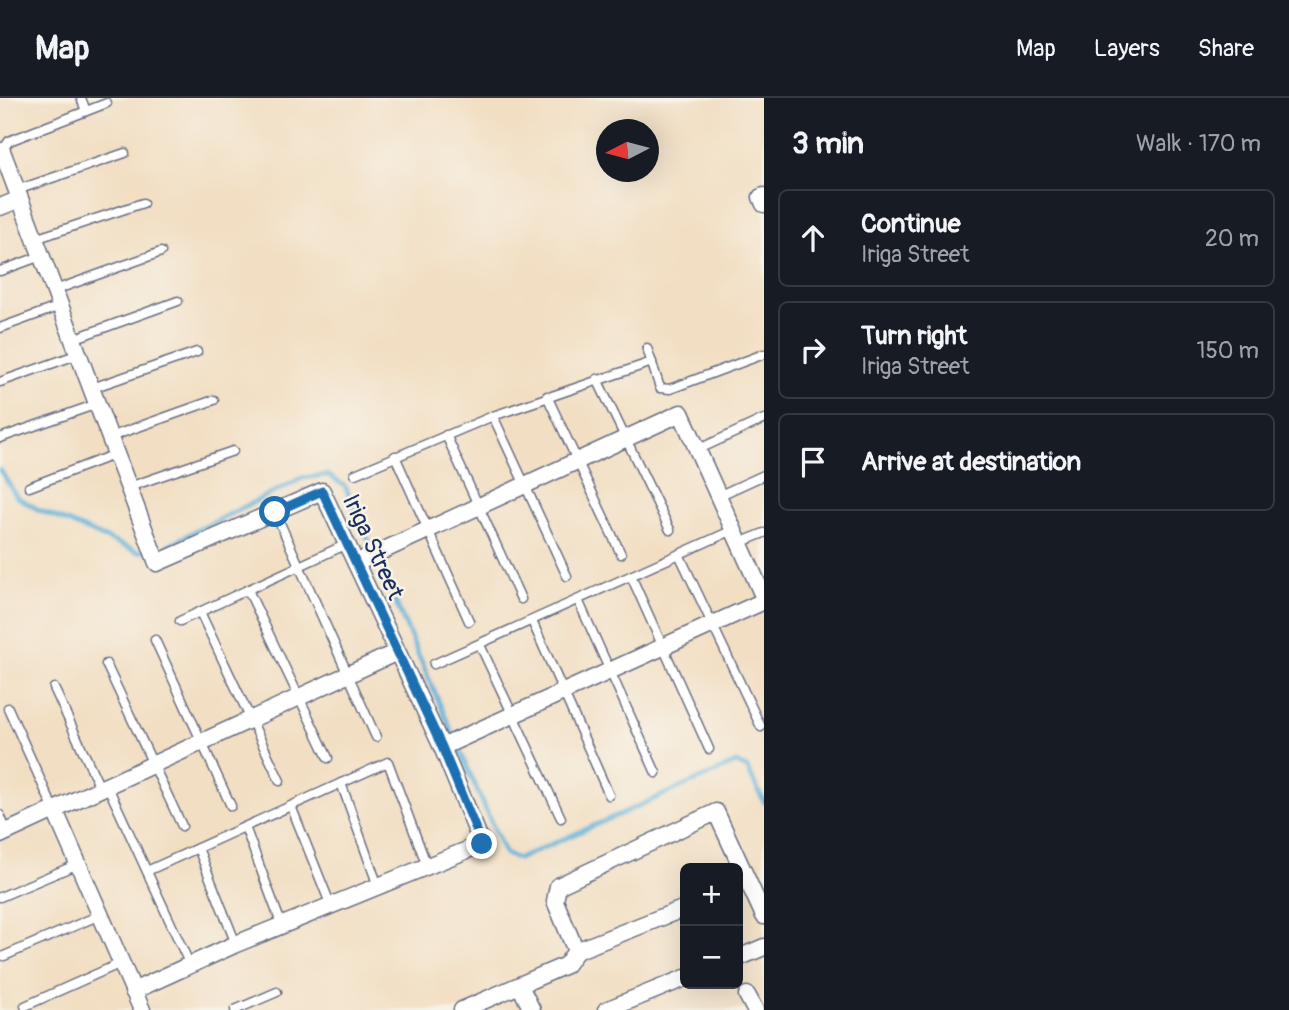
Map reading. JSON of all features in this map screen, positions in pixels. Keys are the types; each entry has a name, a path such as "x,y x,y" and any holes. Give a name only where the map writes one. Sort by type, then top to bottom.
{"street":[{"name":"Iriga Street","path":"2,150 157,563 322,491 442,747 482,844 236,944 133,991"},
{"path":"0,207 18,195"},
{"path":"356,563 681,413 763,596 712,625 442,747"},
{"path":"4,833 397,652"},
{"path":"55,811 142,1010"},
{"path":"576,951 555,901 558,886 716,812 735,863"},
{"path":"743,885 764,916"},
{"path":"462,1010 566,965 576,951 680,910"},
{"path":"743,955 764,947"},
{"path":"606,1010 680,980"},
{"path":"520,986 532,1010"},
{"path":"747,995 755,1010"}],"lane":[{"path":"81,98 86,111"},
{"path":"2,150 9,141 107,103"},
{"path":"18,195 124,153"},
{"path":"35,239 143,203"},
{"path":"0,328 57,298 161,252"},
{"path":"0,271 41,256"},
{"path":"0,382 178,301"},
{"path":"647,348 660,388 670,388 764,354"},
{"path":"0,438 197,352"},
{"path":"355,474 547,396 652,362"},
{"path":"597,379 670,530"},
{"path":"547,396 621,554"},
{"path":"110,437 214,400"},
{"path":"494,416 567,576"},
{"path":"697,450 764,419"},
{"path":"446,435 521,599"},
{"path":"128,487 233,451"},
{"path":"29,487 116,454"},
{"path":"395,456 469,621"},
{"path":"718,496 764,475"},
{"path":"275,512 376,737"},
{"path":"434,664 680,554 736,536 764,533"},
{"path":"180,621 347,544"},
{"path":"680,554 761,727"},
{"path":"631,576 709,749"},
{"path":"248,590 328,758"},
{"path":"579,600 656,773"},
{"path":"200,612 280,781"},
{"path":"532,621 609,794"},
{"path":"155,640 231,806"},
{"path":"480,645 561,818"},
{"path":"106,664 181,826"},
{"path":"54,688 147,872 190,965"},
{"path":"8,708 55,811"},
{"path":"147,872 388,762 427,866"},
{"path":"341,783 378,886"},
{"path":"291,806 331,906"},
{"path":"0,815 4,833"},
{"path":"245,827 282,926"},
{"path":"198,848 236,944"},
{"path":"0,897 78,864"},
{"path":"4,956 100,915"},
{"path":"25,1006 121,963"},
{"path":"235,1010 277,992"}],"waterway":[{"path":"0,470 17,497 39,510 138,552 148,550"},
{"path":"168,545 302,478 328,475 345,486 505,854 518,859 736,763 747,768 764,802"}],"route":[{"path":"275,512 322,491 442,747 482,844"}]}
